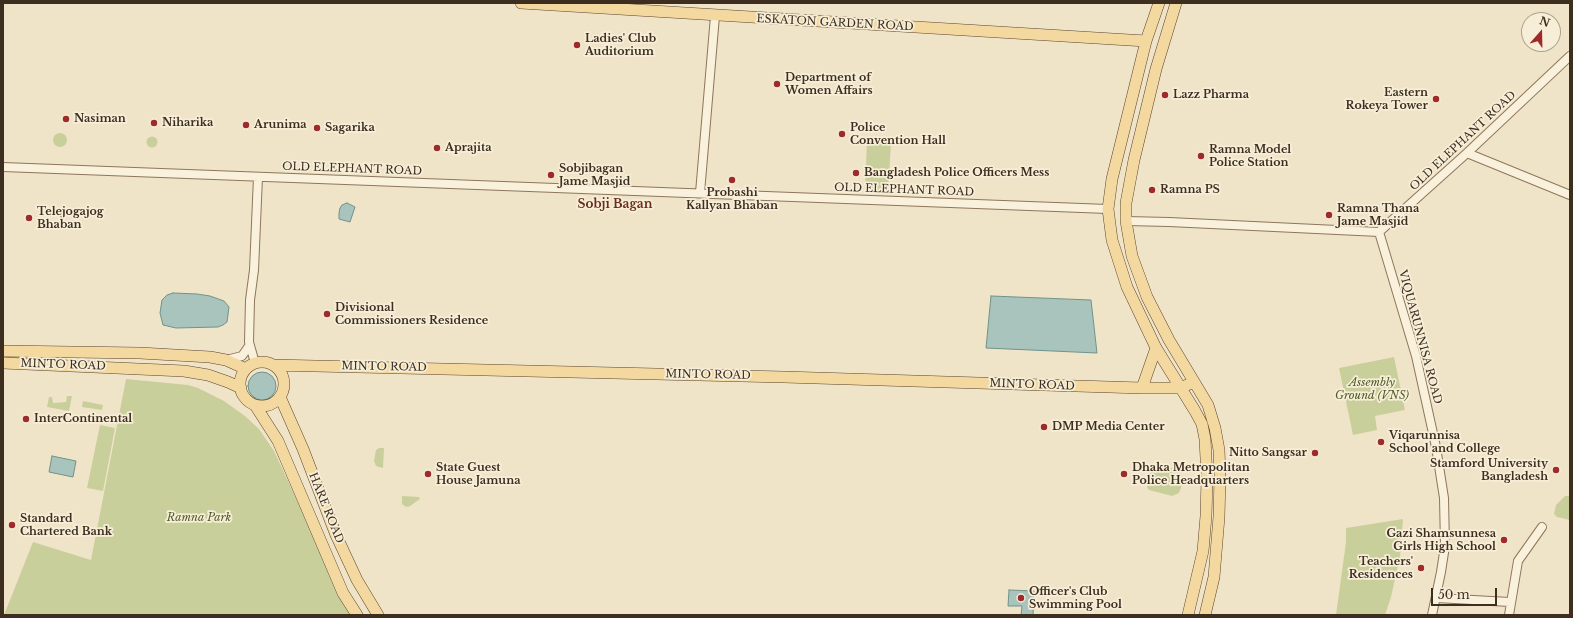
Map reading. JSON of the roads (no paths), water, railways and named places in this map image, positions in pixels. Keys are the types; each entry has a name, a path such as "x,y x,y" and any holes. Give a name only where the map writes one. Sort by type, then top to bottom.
{"main road":[{"name":"ESKATON GARDEN ROAD","path":"521,3 715,16 1146,41"},
{"path":"1159,3 1146,41 1112,178 1108,209 1112,240 1127,287 1156,348 1202,424 1205,439 1208,478 1203,551 1188,615"},
{"path":"1176,3 1156,68 1134,160 1126,203 1126,222 1132,256 1147,297 1169,340 1208,405 1215,428 1220,470 1219,517 1214,577 1205,615"},
{"path":"1142,388 1156,348"},
{"name":"MINTO ROAD","path":"3,351 140,353 210,357 251,366"},
{"path":"255,404 269,405 280,397 284,386 284,379 278,369 273,365 264,362 251,366 242,375 241,388 246,398 255,404 278,441 343,593 357,615"},
{"name":"MINTO ROAD","path":"3,363 184,371 208,375 241,388"},
{"name":"MINTO ROAD","path":"273,365 1180,388"},
{"path":"284,379 294,368 299,365"},
{"path":"1180,388 1194,382"},
{"name":"HARE ROAD","path":"280,397 303,449 336,535 357,580 378,615"},
{"path":"1206,516 1219,517"}],"street":[{"path":"700,193 715,16"},
{"name":"OLD ELEPHANT ROAD","path":"1379,232 1467,154 1570,56"},
{"path":"1467,154 1570,195"},
{"name":"OLD ELEPHANT ROAD","path":"3,167 1108,209"},
{"path":"251,366 249,346 250,300 254,270 258,177"},
{"path":"1126,222 1169,222 1379,232"},
{"name":"VIQUARUNNISA ROAD","path":"1379,232 1416,356 1436,447 1444,498 1445,546 1432,615"},
{"path":"226,360 242,356 249,346"},
{"path":"1509,615 1518,561 1542,526"},
{"path":"1436,598 1510,602"}],"water":[{"path":"347,203 355,207 350,222 339,219 340,208 342,205"},
{"path":"173,293 210,296 224,301 229,307 227,322 218,327 176,328 163,325 160,313 162,300 167,295"},
{"path":"991,296 1091,300 1097,353 986,348"},
{"path":"262,372 272,376 276,386 272,396 262,400 252,396 248,386 252,376"},
{"path":"52,456 76,461 73,477 49,472"},
{"name":"Officer's Club Swimming Pool","path":"1009,590 1034,591 1033,615 1021,615 1022,606 1008,606"}],"place":[{"name":"Ladies' Club Auditorium","path":"577,45"},
{"name":"Department of Women Affairs","path":"777,84"},
{"name":"Lazz Pharma","path":"1165,95"},
{"name":"Eastern Rokeya Tower","path":"1436,99"},
{"name":"Nasiman","path":"66,119"},
{"name":"Niharika","path":"154,123"},
{"name":"Arunima","path":"246,125"},
{"name":"Sagarika","path":"317,128"},
{"name":"Police Convention Hall","path":"842,134"},
{"name":"Aprajita","path":"437,148"},
{"name":"Ramna Model Police Station","path":"1201,156"},
{"name":"Bangladesh Police Officers Mess","path":"856,173"},
{"name":"Sobjibagan Jame Masjid","path":"551,175"},
{"name":"Probashi Kallyan Bhaban","path":"732,180"},
{"name":"Ramna PS","path":"1152,190"},
{"name":"Ramna Thana Jame Masjid","path":"1329,215"},
{"name":"Telejogajog Bhaban","path":"29,218"},
{"name":"Divisional Commissioners Residence","path":"327,314"},
{"name":"InterContinental","path":"26,419"},
{"name":"DMP Media Center","path":"1044,427"},
{"name":"Viqarunnisa School and College","path":"1381,442"},
{"name":"Nitto Sangsar","path":"1315,453"},
{"name":"Stamford University Bangladesh","path":"1556,470"},
{"name":"State Guest House Jamuna","path":"428,474"},
{"name":"Dhaka Metropolitan Police Headquarters","path":"1124,474"},
{"name":"Standard Chartered Bank","path":"12,525"},
{"name":"Gazi Shamsunnesa Girls High School","path":"1504,540"},
{"name":"Teachers' Residences","path":"1421,568"},
{"name":"Officer's Club Swimming Pool","path":"1021,598"}],"district":[{"name":"Sobji Bagan","path":"615,205"}],"park label":[{"name":"Assembly Ground (VNS)","path":"1372,389"},
{"name":"Ramna Park","path":"199,518"}]}
